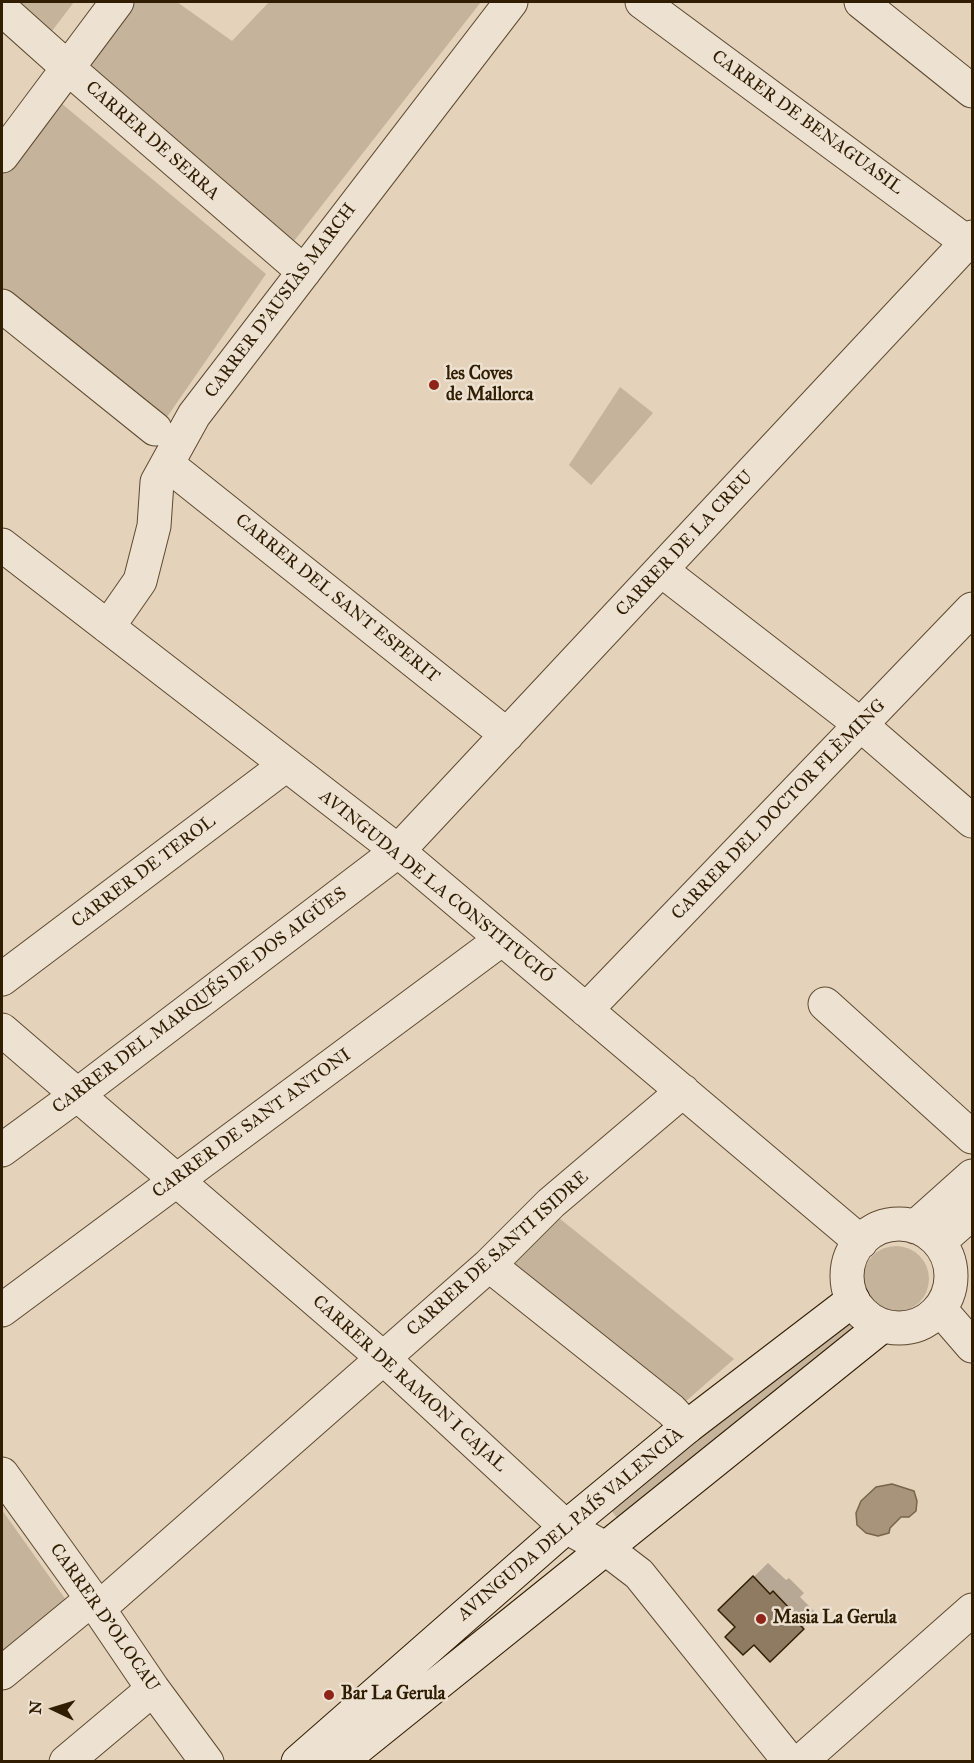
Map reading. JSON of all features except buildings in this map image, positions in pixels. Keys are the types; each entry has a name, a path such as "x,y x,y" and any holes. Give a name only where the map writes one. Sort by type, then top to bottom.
{"street":[{"path":"2,156 117,2"},
{"name":"CARRER D'AUSIÀS MARCH","path":"108,627 140,581 154,526 156,482 194,415 511,2"},
{"name":"CARRER DE BENAGUASIL","path":"642,2 679,12 971,242"},
{"path":"861,2 972,91"},
{"name":"CARRER DE SERRA","path":"2,9 304,272"},
{"name":"CARRER DE LA CREU","path":"398,851 971,242"},
{"path":"2,306 155,429"},
{"name":"CARRER DEL SANT ESPERIT","path":"167,464 507,735"},
{"name":"AVINGUDA DE LA CONSTITUCIÓ","path":"2,545 398,851 861,1242"},
{"path":"661,570 861,725 972,822"},
{"name":"CARRER DEL DOCTOR FLÈMING","path":"586,1010 972,609"},
{"name":"CARRER DE TEROL","path":"2,979 286,765"},
{"name":"CARRER DEL MARQUÉS DE DOS AIGÜES","path":"2,1150 398,851"},
{"name":"CARRER DE SANT ANTONI","path":"2,1310 502,939"},
{"path":"825,1004 972,1137"},
{"name":"CARRER DE RAMON I CAJAL","path":"2,1030 383,1358 566,1527 606,1548 639,1574 790,1761"},
{"name":"CARRER DE SANTI ISIDRE","path":"2,1673 95,1604 383,1358 489,1265 551,1203 683,1091"},
{"path":"927,1235 972,1176"},
{"path":"927,1235 972,1213"},
{"path":"900,1224 927,1235 946,1254 951,1268 951,1283 940,1309 928,1320 914,1327 882,1326 871,1320 861,1312 848,1286 848,1270 852,1255 872,1232 886,1226 900,1224"},
{"path":"489,1265 671,1410 687,1427"},
{"name":"AVINGUDA DEL PAÍS VALENCIÀ","path":"298,1761 566,1527 687,1427 853,1300"},
{"path":"940,1309 972,1346"},
{"name":"AVINGUDA DEL PAÍS VALENCIÀ","path":"340,1761 882,1326"},
{"name":"CARRER D'OLOCAU","path":"2,1474 153,1689 207,1761"},
{"path":"800,1761 972,1610"},
{"path":"66,1761 153,1689"}],"shaded area":[{"path":"12,2 74,2 52,31"},
{"path":"123,2 177,2 232,41 269,2 481,2 294,241 90,69 90,38"},
{"path":"49,93 266,274 167,417 2,293 2,174"},
{"path":"620,387 653,413 591,485 569,465"},
{"path":"559,1218 734,1359 677,1409 512,1262"},
{"path":"896,1246 909,1249 919,1256 926,1266 929,1279 926,1292 919,1302 909,1309 896,1312 883,1309 873,1302 866,1292 863,1279 866,1266 873,1256 883,1249"},
{"path":"848,1311 859,1328 617,1518 608,1506"},
{"path":"892,1484 914,1491 917,1501 916,1511 909,1517 901,1517 890,1528 889,1533 878,1536 866,1533 857,1525 856,1513 861,1501 876,1487"},
{"path":"2,1510 66,1600 2,1652"}],"place":[{"name":"les Coves de Mallorca","path":"434,385"},
{"name":"Masia La Gerula","path":"761,1619"},
{"name":"Bar La Gerula","path":"329,1695"}]}
